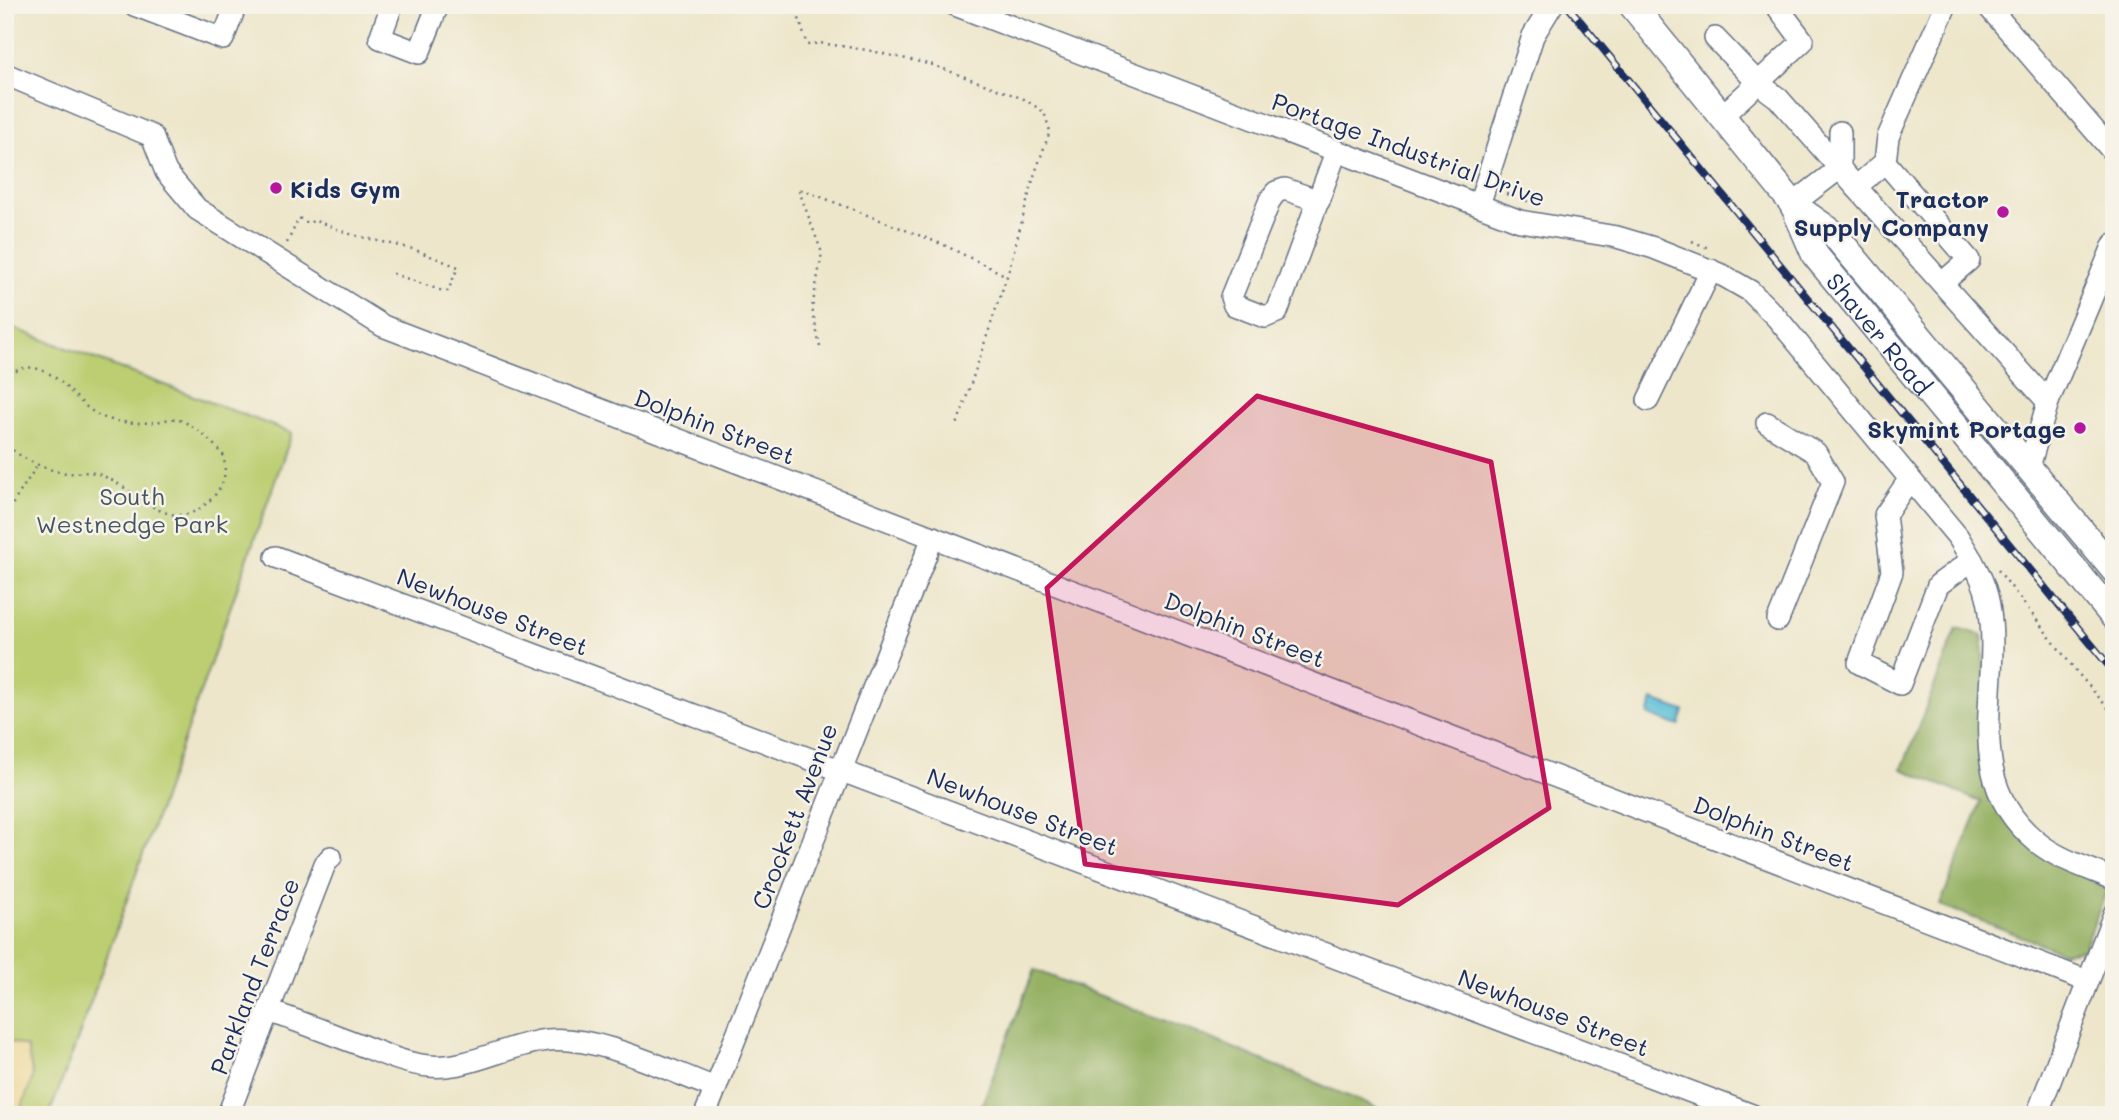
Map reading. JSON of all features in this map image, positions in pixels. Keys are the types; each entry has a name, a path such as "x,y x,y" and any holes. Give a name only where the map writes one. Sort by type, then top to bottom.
{"main road":[{"name":"Shaver Road","path":"1632,5 1793,204 1833,233 2114,570"},
{"name":"Shaver Road","path":"1793,204 1815,255 2114,617"}],"street":[{"path":"134,5 223,39 236,5"},
{"path":"392,5 380,38 419,53 438,5"},
{"name":"Portage Industrial Drive","path":"955,5 1336,152 1482,196 1520,221 1617,237 1713,261 1750,291 1777,318 1909,480 1958,537 1982,560 1981,579 1989,604 1991,634 1989,761 1994,783 2019,823 2035,841 2053,853 2114,879"},
{"path":"1482,196 1533,36 1552,5"},
{"path":"1722,116 1803,41 1776,5"},
{"path":"1856,187 1885,162 1888,137 1946,5"},
{"path":"1987,5 2114,153"},
{"path":"1715,38 1758,83 1778,98 2048,402"},
{"name":"Dolphin Street","path":"5,74 152,136 166,172 197,209 383,326 2087,981"},
{"path":"1840,132 1840,168"},
{"path":"1318,201 1285,189 1276,192 1270,200 1231,297 1234,305 1265,317 1277,312 1318,201 1336,152"},
{"path":"1885,162 1969,260 1942,283"},
{"path":"1793,204 1840,168"},
{"path":"2029,467 2048,402 2114,244"},
{"path":"1648,400 1713,261"},
{"path":"1768,423 1816,453 1833,482 1778,620"},
{"path":"1909,480 1885,515 1892,572 1860,663 1900,684 1938,585 1982,560"},
{"name":"Crockett Avenue","path":"705,1115 933,537"},
{"name":"Newhouse Street","path":"276,557 1752,1115"},
{"name":"Parkland Terrace","path":"228,1115 331,857"},
{"path":"2037,1115 2114,914"},
{"path":"268,1010 391,1056 429,1066 457,1066 519,1045 551,1040 580,1042 610,1049 716,1088"}],"path":[{"path":"795,5 807,45 820,43 867,50 933,65 1024,99 1044,112 1050,131 1034,176 1007,276 957,425"},
{"path":"820,347 812,308 822,253 798,188 944,245 1007,276"},
{"path":"1482,196 1537,205"},
{"path":"279,262 299,218 310,224 313,220 353,235 413,249 458,267 448,291 391,273"},
{"path":"1692,241 1713,261"},
{"path":"5,380 18,369 33,368 48,374 88,409 102,417 132,423 173,418 210,440 223,454 226,476 210,500 183,516 169,515 118,483 93,473 65,473 28,461 13,452 5,443"},
{"path":"5,516 38,464"},
{"path":"1982,560 2114,715"}],"highlighted area":[{"path":"1257,396 1491,462 1549,808 1398,905 1085,864 1047,588"}],"green space":[{"name":"South Westnedge Park","path":"5,325 292,433 49,1115 5,1115"},
{"path":"1957,628 1982,635 1991,791 2082,874 2107,890 2084,949 2062,952 1940,905 1981,802 1902,769"},
{"path":"1034,970 1212,1039 1393,1115 978,1115"}],"sand":[{"path":"5,1040 27,1047 33,1077 19,1115 5,1115"}],"water":[{"path":"1653,700 1684,711 1679,726 1648,715"}],"railway":[{"path":"1567,5 2114,672"}],"place":[{"name":"Kids Gym","path":"276,188"},
{"name":"Tractor Supply Company","path":"2003,212"},
{"name":"Skymint Portage","path":"2080,428"}]}
